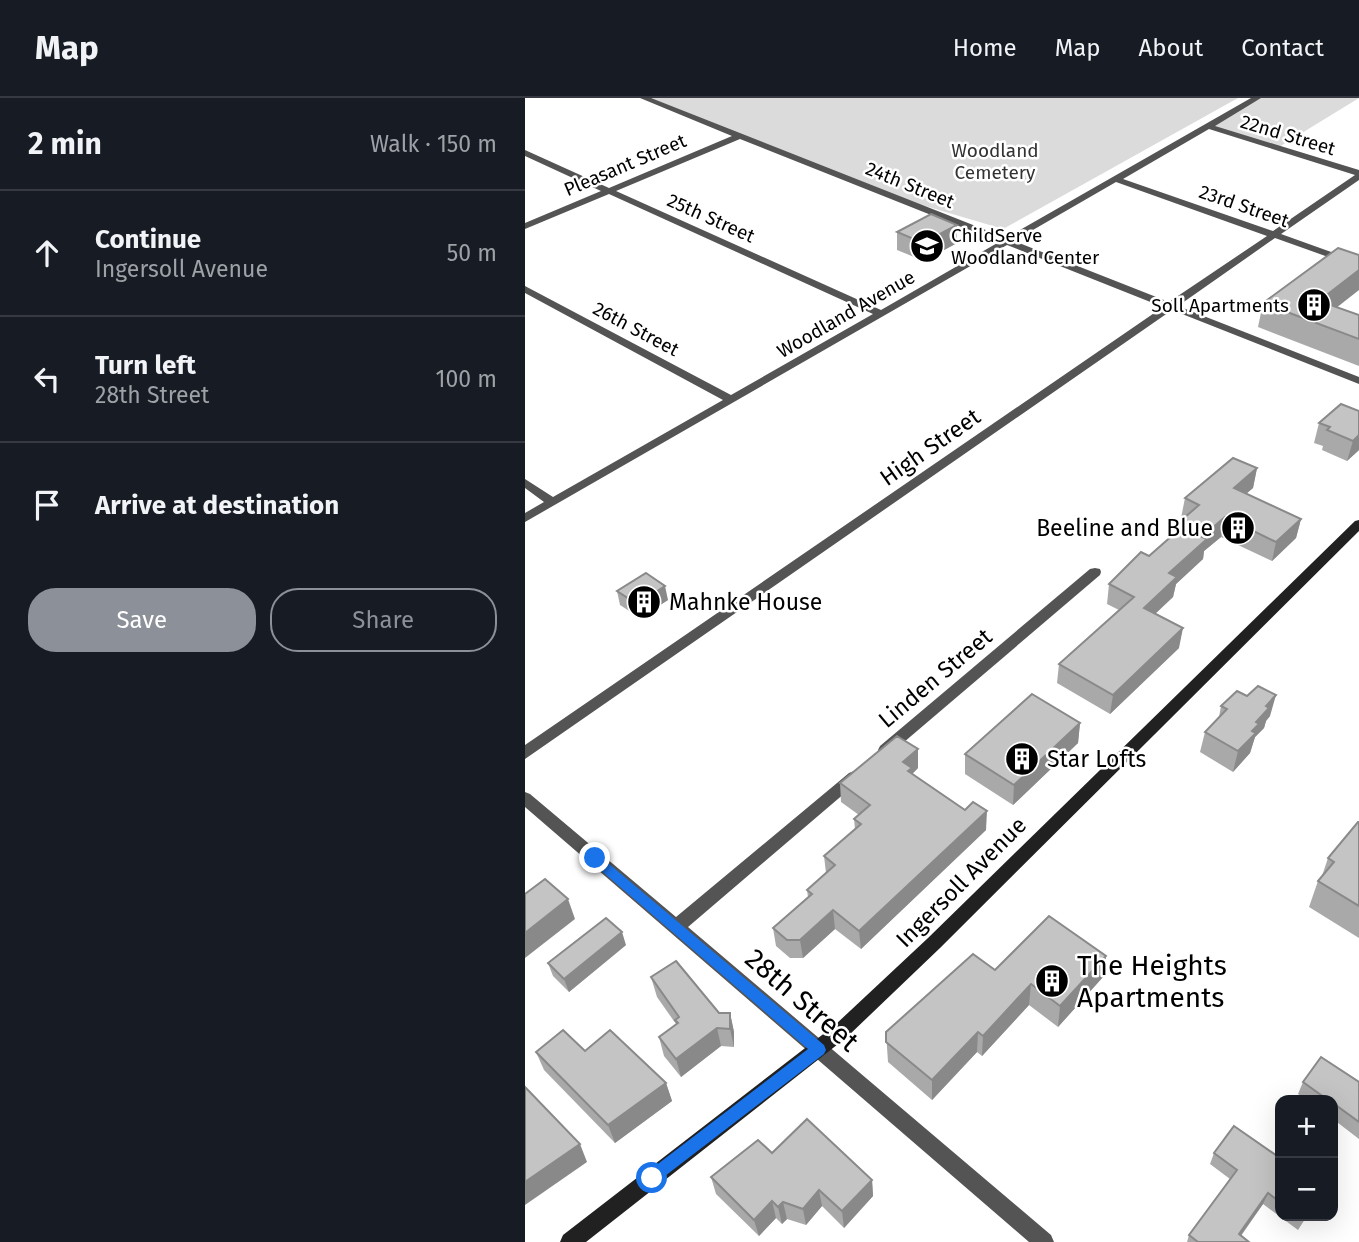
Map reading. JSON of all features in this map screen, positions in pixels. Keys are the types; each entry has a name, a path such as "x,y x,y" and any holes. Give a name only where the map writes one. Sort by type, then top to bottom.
{"main road":[{"name":"Ingersoll Avenue","path":"570,1242 819,1050 934,943 1359,524"}],"street":[{"name":"24th Street","path":"644,98 1359,381"},
{"name":"Woodland Avenue","path":"525,517 1118,180 1257,98"},
{"name":"22nd Street","path":"1208,126 1359,175"},
{"name":"Pleasant Street","path":"525,226 739,135"},
{"name":"25th Street","path":"525,153 882,314"},
{"name":"High Street","path":"525,753 1359,175"},
{"name":"23rd Street","path":"1118,180 1359,265"},
{"name":"26th Street","path":"525,289 731,400"},
{"path":"525,484 553,502"},
{"name":"Linden Street","path":"676,927 1095,572"},
{"name":"28th Street","path":"525,798 1044,1242"}],"green space":[{"name":"Woodland Cemetery","path":"645,98 1238,98 1003,229 895,197"},
{"path":"1261,98 1359,98 1279,147 1208,126"}],"building":[{"path":"931,214 957,225 923,243 897,232"},
{"path":"1338,248 1359,255 1359,270 1319,301 1359,315 1359,339 1263,303"},
{"path":"1341,404 1359,411 1359,435 1353,441 1327,430 1330,427 1319,423"},
{"path":"1233,458 1257,468 1234,488 1301,519 1276,542 1225,517 1202,537 1207,539 1169,573 1177,577 1144,608 1183,628 1113,695 1059,664 1134,597 1109,584 1141,552 1149,556 1182,527 1177,524 1199,505 1185,498"},
{"path":"646,573 665,586 637,604 617,591"},
{"path":"1258,686 1276,695 1266,706 1269,708 1256,722 1259,724 1252,731 1256,733 1238,751 1205,732 1227,709 1221,706 1237,691 1247,696"},
{"path":"1032,694 1080,723 1014,785 965,754"},
{"path":"897,736 918,749 903,762 912,768 908,771 965,810 973,802 987,811 859,931 833,910 800,940 787,940 773,928 812,894 807,890 835,865 824,856 861,824 854,819 870,805 840,783"},
{"path":"1358,822 1359,906 1318,881 1334,862 1328,858"},
{"path":"545,879 568,899 525,933 525,894"},
{"path":"1049,916 1106,956 1060,1006 1031,984 983,1036 978,1032 932,1080 886,1042 886,1032 973,954 995,970"},
{"path":"606,918 622,932 564,979 548,963"},
{"path":"676,961 719,1013 730,1013 730,1029 717,1028 676,1059 659,1037 678,1023 675,1020 679,1017 651,977"},
{"path":"563,1030 585,1051 610,1030 666,1083 608,1125 536,1052"},
{"path":"1321,1057 1359,1082 1359,1122 1338,1107 1338,1095 1321,1095 1303,1082"},
{"path":"525,1087 580,1144 525,1182"},
{"path":"807,1119 872,1180 842,1211 819,1190 803,1209 783,1202 778,1207 772,1201 754,1220 711,1177 758,1140 772,1153"},
{"path":"1234,1126 1275,1155 1275,1198 1268,1193 1239,1234 1249,1242 1198,1242 1189,1235 1237,1170 1214,1153"}],"place":[{"name":"ChildServe Woodland Center","path":"927,246"},
{"name":"Soll Apartments","path":"1314,305"},
{"name":"Beeline and Blue","path":"1238,528"},
{"name":"Mahnke House","path":"644,602"},
{"name":"Star Lofts","path":"1022,759"},
{"name":"The Heights Apartments","path":"1052,981"}],"route":[{"path":"595,858 819,1050 652,1178"}]}
